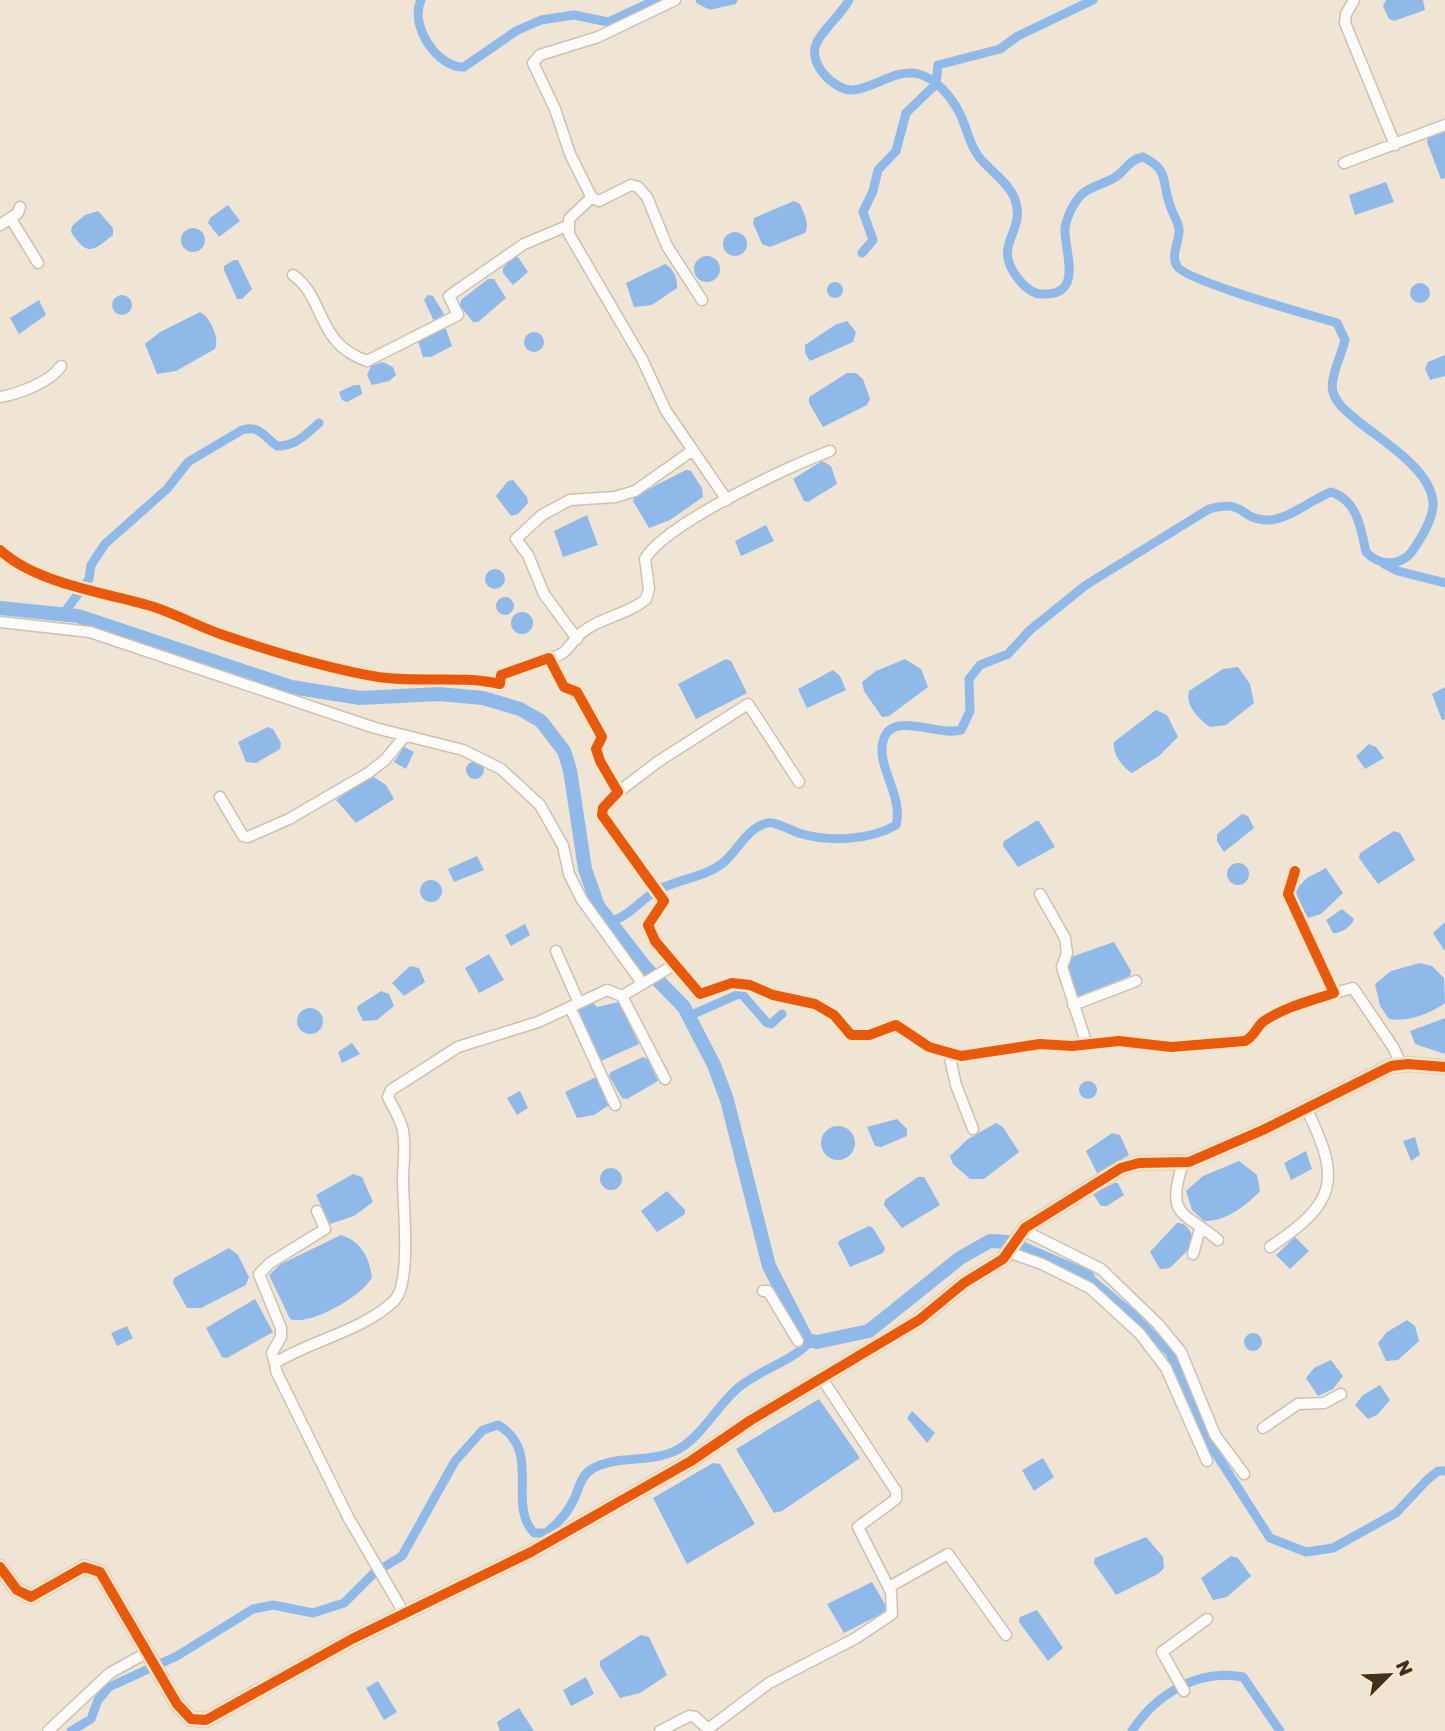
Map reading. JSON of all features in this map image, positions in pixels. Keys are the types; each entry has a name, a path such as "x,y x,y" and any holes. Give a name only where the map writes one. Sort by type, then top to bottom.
{"street":[{"path":"675,0 597,37 540,55 533,63 555,109 570,154 592,197 599,201 631,185 638,187 647,197 667,246 702,300"},
{"path":"1354,0 1346,14 1345,23 1395,145"},
{"path":"1344,163 1445,125"},
{"path":"293,275 304,285 331,337 341,347 367,361 458,315 449,296 524,244 567,226 575,211 592,197"},
{"path":"0,225 11,219 20,207"},
{"path":"11,219 37,263"},
{"path":"567,226 594,280 642,359 666,411 727,500"},
{"path":"0,397 16,396 32,388 61,366"},
{"path":"576,639 544,594 528,555 516,539 542,515 570,500 615,498 635,491 693,450"},
{"path":"0,550 22,566 89,589 158,608 278,652 377,676 410,681 467,678 500,684 501,675 560,656 576,639 646,598 649,589 645,559 648,553 727,500 793,464 830,451"},
{"path":"0,622 90,632 405,736 463,750 501,769 523,786 540,805 557,834 569,874 582,901 646,982"},
{"path":"549,658 564,687 577,692 600,732 601,741 596,749 618,792"},
{"path":"799,782 748,704 659,761 618,792 603,808 602,815 662,898 663,904 648,928 674,965 700,994 708,994 732,984 750,985 773,995 815,1004 834,1015 851,1035 876,1034 896,1025 929,1047 961,1056 1040,1044 1087,1045 1119,1041 1171,1047 1235,1044 1252,1038 1258,1026 1273,1016 1353,988 1394,1047 1401,1064"},
{"path":"220,797 243,836 248,837 289,819 368,773 385,760 405,736"},
{"path":"1295,872 1288,894 1334,993"},
{"path":"1040,894 1065,938 1067,953 1062,967 1087,1045"},
{"path":"556,951 615,1105"},
{"path":"622,996 674,965"},
{"path":"1073,1005 1136,981"},
{"path":"275,1363 370,1317 391,1303 401,1291 407,1233 403,1182 405,1141 402,1127 388,1097 391,1090 458,1047 538,1022 607,990 622,996 665,1079"},
{"path":"949,1054 956,1085 973,1129"},
{"path":"0,1567 17,1590 31,1597 84,1567 92,1567 106,1580 151,1661 184,1713 191,1719 202,1721 404,1613 476,1581 550,1542 706,1451 821,1377 910,1326 964,1283 1003,1259 1021,1232 1127,1166 1183,1163 1256,1133 1384,1068 1401,1064 1445,1067"},
{"path":"1270,1247 1302,1226 1327,1186 1326,1149 1306,1108"},
{"path":"1183,1163 1177,1181 1177,1203 1182,1215 1218,1240"},
{"path":"317,1211 325,1229 270,1263 259,1274 281,1328 281,1337 272,1353 276,1371 348,1517 404,1613"},
{"path":"1192,1254 1200,1228"},
{"path":"1021,1232 1101,1269 1158,1324 1181,1352 1215,1435 1244,1475"},
{"path":"1009,1251 1090,1288 1140,1334 1166,1368 1208,1461"},
{"path":"763,1291 768,1292 798,1341"},
{"path":"660,1731 689,1716 695,1717 708,1729 769,1683 856,1638 892,1614 894,1600 889,1587 858,1527 896,1499 896,1491 821,1377"},
{"path":"1263,1428 1298,1405 1324,1403 1341,1394"},
{"path":"889,1587 948,1554 1006,1635"},
{"path":"1184,1691 1163,1649 1207,1619"},
{"path":"48,1731 110,1673 151,1661"}],"water":[{"path":"1386,0 1423,0 1425,10 1394,21 1389,19 1383,6"},
{"path":"1445,132 1445,178 1441,179 1427,142 1428,138"},
{"path":"1386,182 1394,202 1355,215 1349,195"},
{"path":"794,201 800,204 805,215 805,233 770,247 762,244 753,223 754,218"},
{"path":"228,205 240,221 219,237 208,223 210,218"},
{"path":"98,211 113,228 113,235 95,248 86,248 71,232 72,226 85,215"},
{"path":"193,228 204,235 205,240 198,251 193,252 182,245 181,240 188,229"},
{"path":"735,232 744,235 747,244 744,253 735,256 726,253 723,244 726,235"},
{"path":"707,256 716,260 720,269 716,278 707,282 698,278 694,269 698,260"},
{"path":"513,257 518,257 528,272 513,285 503,273 503,268"},
{"path":"238,260 252,289 242,299 237,299 224,270 224,266"},
{"path":"665,264 674,274 677,288 652,305 634,307 626,283"},
{"path":"488,279 494,279 506,298 478,322 473,322 460,306 461,300"},
{"path":"835,282 841,284 841,296 835,298 829,296 827,290 829,284"},
{"path":"1420,283 1427,286 1430,293 1427,300 1420,303 1413,300 1410,293 1413,286"},
{"path":"122,295 129,298 132,305 129,312 122,315 115,312 112,305 115,298"},
{"path":"428,295 433,296 444,314 434,321 424,300"},
{"path":"39,300 46,315 19,334 10,318"},
{"path":"200,312 213,328 215,349 176,371 157,374 145,344 160,332"},
{"path":"847,321 856,332 853,342 810,361 805,353 805,345 835,325"},
{"path":"442,327 446,329 452,346 431,357 423,357 417,338"},
{"path":"530,332 538,332 544,342 538,352 530,352 524,346 524,338"},
{"path":"1445,355 1445,376 1430,380 1425,369 1428,362"},
{"path":"383,362 393,367 396,375 389,381 372,385 367,375 371,366"},
{"path":"847,373 856,373 863,379 870,399 867,405 823,427 809,403 809,397"},
{"path":"360,385 362,394 347,402 342,400 339,392"},
{"path":"822,461 831,466 837,484 808,502 804,501 793,479"},
{"path":"686,470 691,471 702,488 703,497 670,520 649,528 633,501 635,496"},
{"path":"513,480 527,497 528,503 518,514 511,516 496,496 508,481"},
{"path":"587,515 598,545 563,557 554,531"},
{"path":"766,525 774,541 741,556 735,541"},
{"path":"495,569 502,572 505,579 502,586 495,589 488,586 485,579 488,572"},
{"path":"505,597 511,600 514,606 511,612 505,615 499,612 496,606 499,600"},
{"path":"518,612 526,612 533,619 533,627 526,634 518,634 511,627 511,619"},
{"path":"726,659 731,661 747,693 696,719 678,684"},
{"path":"905,659 921,669 928,687 889,716 882,717 864,691 862,682 876,671"},
{"path":"1238,667 1250,684 1254,703 1226,725 1210,727 1191,707 1189,691 1223,669"},
{"path":"833,670 840,676 846,690 807,708 798,689"},
{"path":"1445,687 1445,719 1442,720 1432,694"},
{"path":"1156,710 1167,715 1178,737 1159,756 1132,773 1118,759 1114,742"},
{"path":"268,727 273,729 281,743 280,749 256,763 246,762 238,742"},
{"path":"1369,744 1376,747 1384,758 1365,769 1356,756"},
{"path":"404,747 414,752 406,769 394,762"},
{"path":"475,761 481,764 484,770 481,776 475,779 469,776 466,770 469,764"},
{"path":"371,775 386,785 394,799 356,823 336,800"},
{"path":"1242,814 1248,816 1254,828 1224,852 1217,841 1217,834"},
{"path":"1039,821 1055,847 1018,867 1003,846 1004,841"},
{"path":"1394,831 1400,833 1415,860 1378,884 1359,858 1360,853"},
{"path":"477,856 484,870 454,882 448,869"},
{"path":"1238,863 1246,866 1249,874 1246,882 1238,885 1230,882 1227,874 1230,866"},
{"path":"1326,868 1343,893 1321,914 1308,918 1292,893 1307,878"},
{"path":"431,880 439,883 442,891 439,899 431,902 423,899 420,891 423,883"},
{"path":"1342,909 1354,919 1346,929 1333,933 1326,920"},
{"path":"1445,922 1445,950 1444,950 1433,933"},
{"path":"525,924 530,935 511,946 505,935"},
{"path":"1114,942 1131,971 1130,976 1079,996 1076,994 1066,962 1068,958"},
{"path":"489,954 504,980 479,993 465,968"},
{"path":"1420,963 1432,966 1444,978 1445,1003 1418,1016 1389,1019 1380,1006 1375,984 1391,971"},
{"path":"410,966 419,968 425,982 404,996 392,983"},
{"path":"381,991 389,994 394,1006 377,1020 363,1021 358,1006"},
{"path":"592,1001 597,1007 619,1002 639,1044 601,1061 575,1011"},
{"path":"310,1008 319,1012 323,1021 319,1030 310,1034 301,1030 297,1021 301,1012"},
{"path":"1445,1018 1445,1054 1415,1044 1410,1031"},
{"path":"352,1043 360,1054 342,1063 338,1052"},
{"path":"643,1057 648,1059 658,1081 627,1099 622,1098 609,1076 611,1072"},
{"path":"594,1078 599,1079 609,1105 594,1115 577,1118 565,1092"},
{"path":"1088,1081 1094,1084 1097,1090 1094,1096 1088,1099 1082,1096 1079,1090 1082,1084"},
{"path":"520,1091 528,1108 517,1115 507,1098"},
{"path":"897,1119 907,1129 907,1136 881,1147 875,1146 867,1127"},
{"path":"996,1123 1003,1127 1019,1152 984,1179 970,1179 953,1164 950,1156 968,1139"},
{"path":"838,1126 850,1131 855,1143 850,1155 838,1160 826,1155 821,1143 826,1131"},
{"path":"1112,1133 1120,1135 1129,1155 1097,1173 1086,1151"},
{"path":"1415,1137 1420,1155 1411,1161 1403,1141"},
{"path":"1306,1151 1312,1169 1291,1180 1284,1163"},
{"path":"1239,1161 1257,1175 1260,1191 1235,1212 1220,1219 1204,1221 1192,1210 1186,1191 1203,1176"},
{"path":"607,1168 615,1168 622,1175 622,1183 615,1190 607,1190 600,1183 600,1175"},
{"path":"353,1174 362,1177 373,1202 354,1216 330,1224 316,1195"},
{"path":"918,1177 924,1177 940,1205 902,1228 884,1205 885,1200"},
{"path":"1118,1183 1124,1195 1107,1206 1101,1206 1093,1194"},
{"path":"667,1191 685,1210 685,1214 657,1232 641,1211"},
{"path":"1177,1223 1187,1227 1194,1244 1170,1268 1160,1269 1150,1252"},
{"path":"869,1226 885,1248 883,1253 850,1267 838,1243"},
{"path":"341,1235 354,1241 363,1251 372,1277 358,1292 335,1308 310,1318 290,1319 269,1275 281,1264"},
{"path":"1295,1237 1309,1251 1290,1269 1276,1255"},
{"path":"229,1248 238,1255 249,1277 246,1285 201,1308 187,1308 173,1283 174,1278"},
{"path":"255,1299 273,1332 227,1358 222,1357 206,1328"},
{"path":"1407,1320 1415,1326 1419,1341 1398,1360 1386,1361 1378,1343 1387,1332"},
{"path":"127,1326 133,1338 117,1346 111,1333"},
{"path":"1253,1333 1259,1336 1262,1342 1259,1348 1253,1351 1247,1348 1244,1342 1247,1336"},
{"path":"1331,1360 1343,1376 1333,1389 1318,1396 1306,1378 1314,1368"},
{"path":"1380,1385 1390,1400 1377,1415 1368,1419 1355,1405 1363,1395"},
{"path":"819,1399 860,1458 782,1511 774,1513 736,1449"},
{"path":"912,1411 935,1433 927,1443 907,1418"},
{"path":"1043,1458 1054,1477 1034,1491 1022,1470"},
{"path":"713,1463 720,1464 755,1524 687,1564 653,1498"},
{"path":"1146,1537 1163,1557 1164,1568 1158,1574 1116,1595 1094,1563 1095,1558"},
{"path":"1231,1556 1238,1558 1251,1576 1227,1597 1213,1600 1201,1578"},
{"path":"872,1582 886,1606 885,1612 844,1633 827,1604"},
{"path":"1037,1610 1063,1648 1048,1661 1019,1622 1020,1617"},
{"path":"641,1635 649,1637 667,1675 640,1693 620,1698 600,1666 600,1661"},
{"path":"586,1677 594,1694 571,1706 563,1690"},
{"path":"378,1681 397,1712 384,1720 366,1688"},
{"path":"519,1708 534,1731 500,1731 497,1722"}],"waterway":[{"path":"421,0 419,21 428,43 444,60 464,67 516,31 541,20 574,15 608,22 656,0"},
{"path":"700,0 710,5 733,0"},
{"path":"612,921 625,915 660,889 717,867 754,829 767,823 813,837 837,839 863,837 896,825 896,802 882,748 889,730 907,725 961,730 970,711 969,679 980,665 1008,654 1030,630 1086,585 1209,509 1230,506 1256,519 1273,520 1331,492 1347,501 1352,508 1360,525 1366,552 1378,561 1392,563 1410,553 1432,513 1430,489 1413,465 1347,412 1334,396 1333,380 1345,340 1337,323 1225,289 1177,266 1174,257 1179,229 1161,172 1152,162 1143,157 1134,161 1114,178 1088,190 1073,206 1065,227 1069,270 1064,287 1056,293 1039,294 1024,286 1011,268 1008,257 1008,247 1017,220 1014,197 976,152 960,114 943,90 926,76 910,73 861,88 846,89 830,81 819,66 815,58 817,42 849,0"},
{"path":"862,253 873,240 863,212 873,191 878,170 896,151 906,113 936,84 938,65 1000,49 1018,36 1093,0"},
{"path":"64,613 89,579 91,565 105,544 167,489 188,462 242,430 258,430 277,446 284,446 300,439 319,423"},
{"path":"1384,564 1398,571 1445,583"},
{"path":"0,608 78,616 291,687 360,698 439,694 483,698 520,709 541,721 564,751 570,770 585,869 598,906 645,967 684,1007 714,1065 727,1100 769,1266 807,1340 817,1342 869,1331 960,1258 990,1241 1007,1242 1088,1277"},
{"path":"689,1016 741,993 767,1023 771,1024 782,1014"},
{"path":"1088,1277 1132,1314 1170,1353 1204,1435 1270,1538 1306,1552 1333,1548 1396,1513 1427,1480 1438,1471 1445,1471"},
{"path":"71,1731 91,1719 98,1700 109,1687 177,1656 253,1609 273,1605 313,1613 344,1603 374,1573 402,1556 455,1461 483,1430 498,1425 511,1436 519,1449 526,1521 534,1533 546,1533 568,1510 582,1479 592,1469 611,1462 654,1457 675,1451 693,1438 739,1387 794,1355 811,1341"},
{"path":"1132,1731 1166,1695 1195,1680 1227,1675 1243,1677 1280,1731"}],"cycle path":[{"path":"0,550 15,562 52,579 154,607 214,632 261,647 378,677 470,680 500,684 501,675 549,658 564,687 577,692 602,737 596,749 618,792 603,808 602,815 664,901 648,925 655,941 700,994 732,983 750,985 773,995 815,1004 834,1015 851,1035 869,1035 896,1025 929,1047 961,1056 1040,1044 1072,1046 1119,1041 1171,1047 1245,1041 1261,1023 1272,1016 1334,993 1288,894 1295,871"},
{"path":"0,1567 17,1590 31,1597 84,1567 100,1572 177,1704 191,1719 206,1720 352,1639 531,1552 691,1461 751,1420 919,1320 964,1283 1003,1259 1025,1228 1121,1168 1139,1163 1189,1162 1263,1130 1391,1066 1408,1064 1445,1067"}]}
